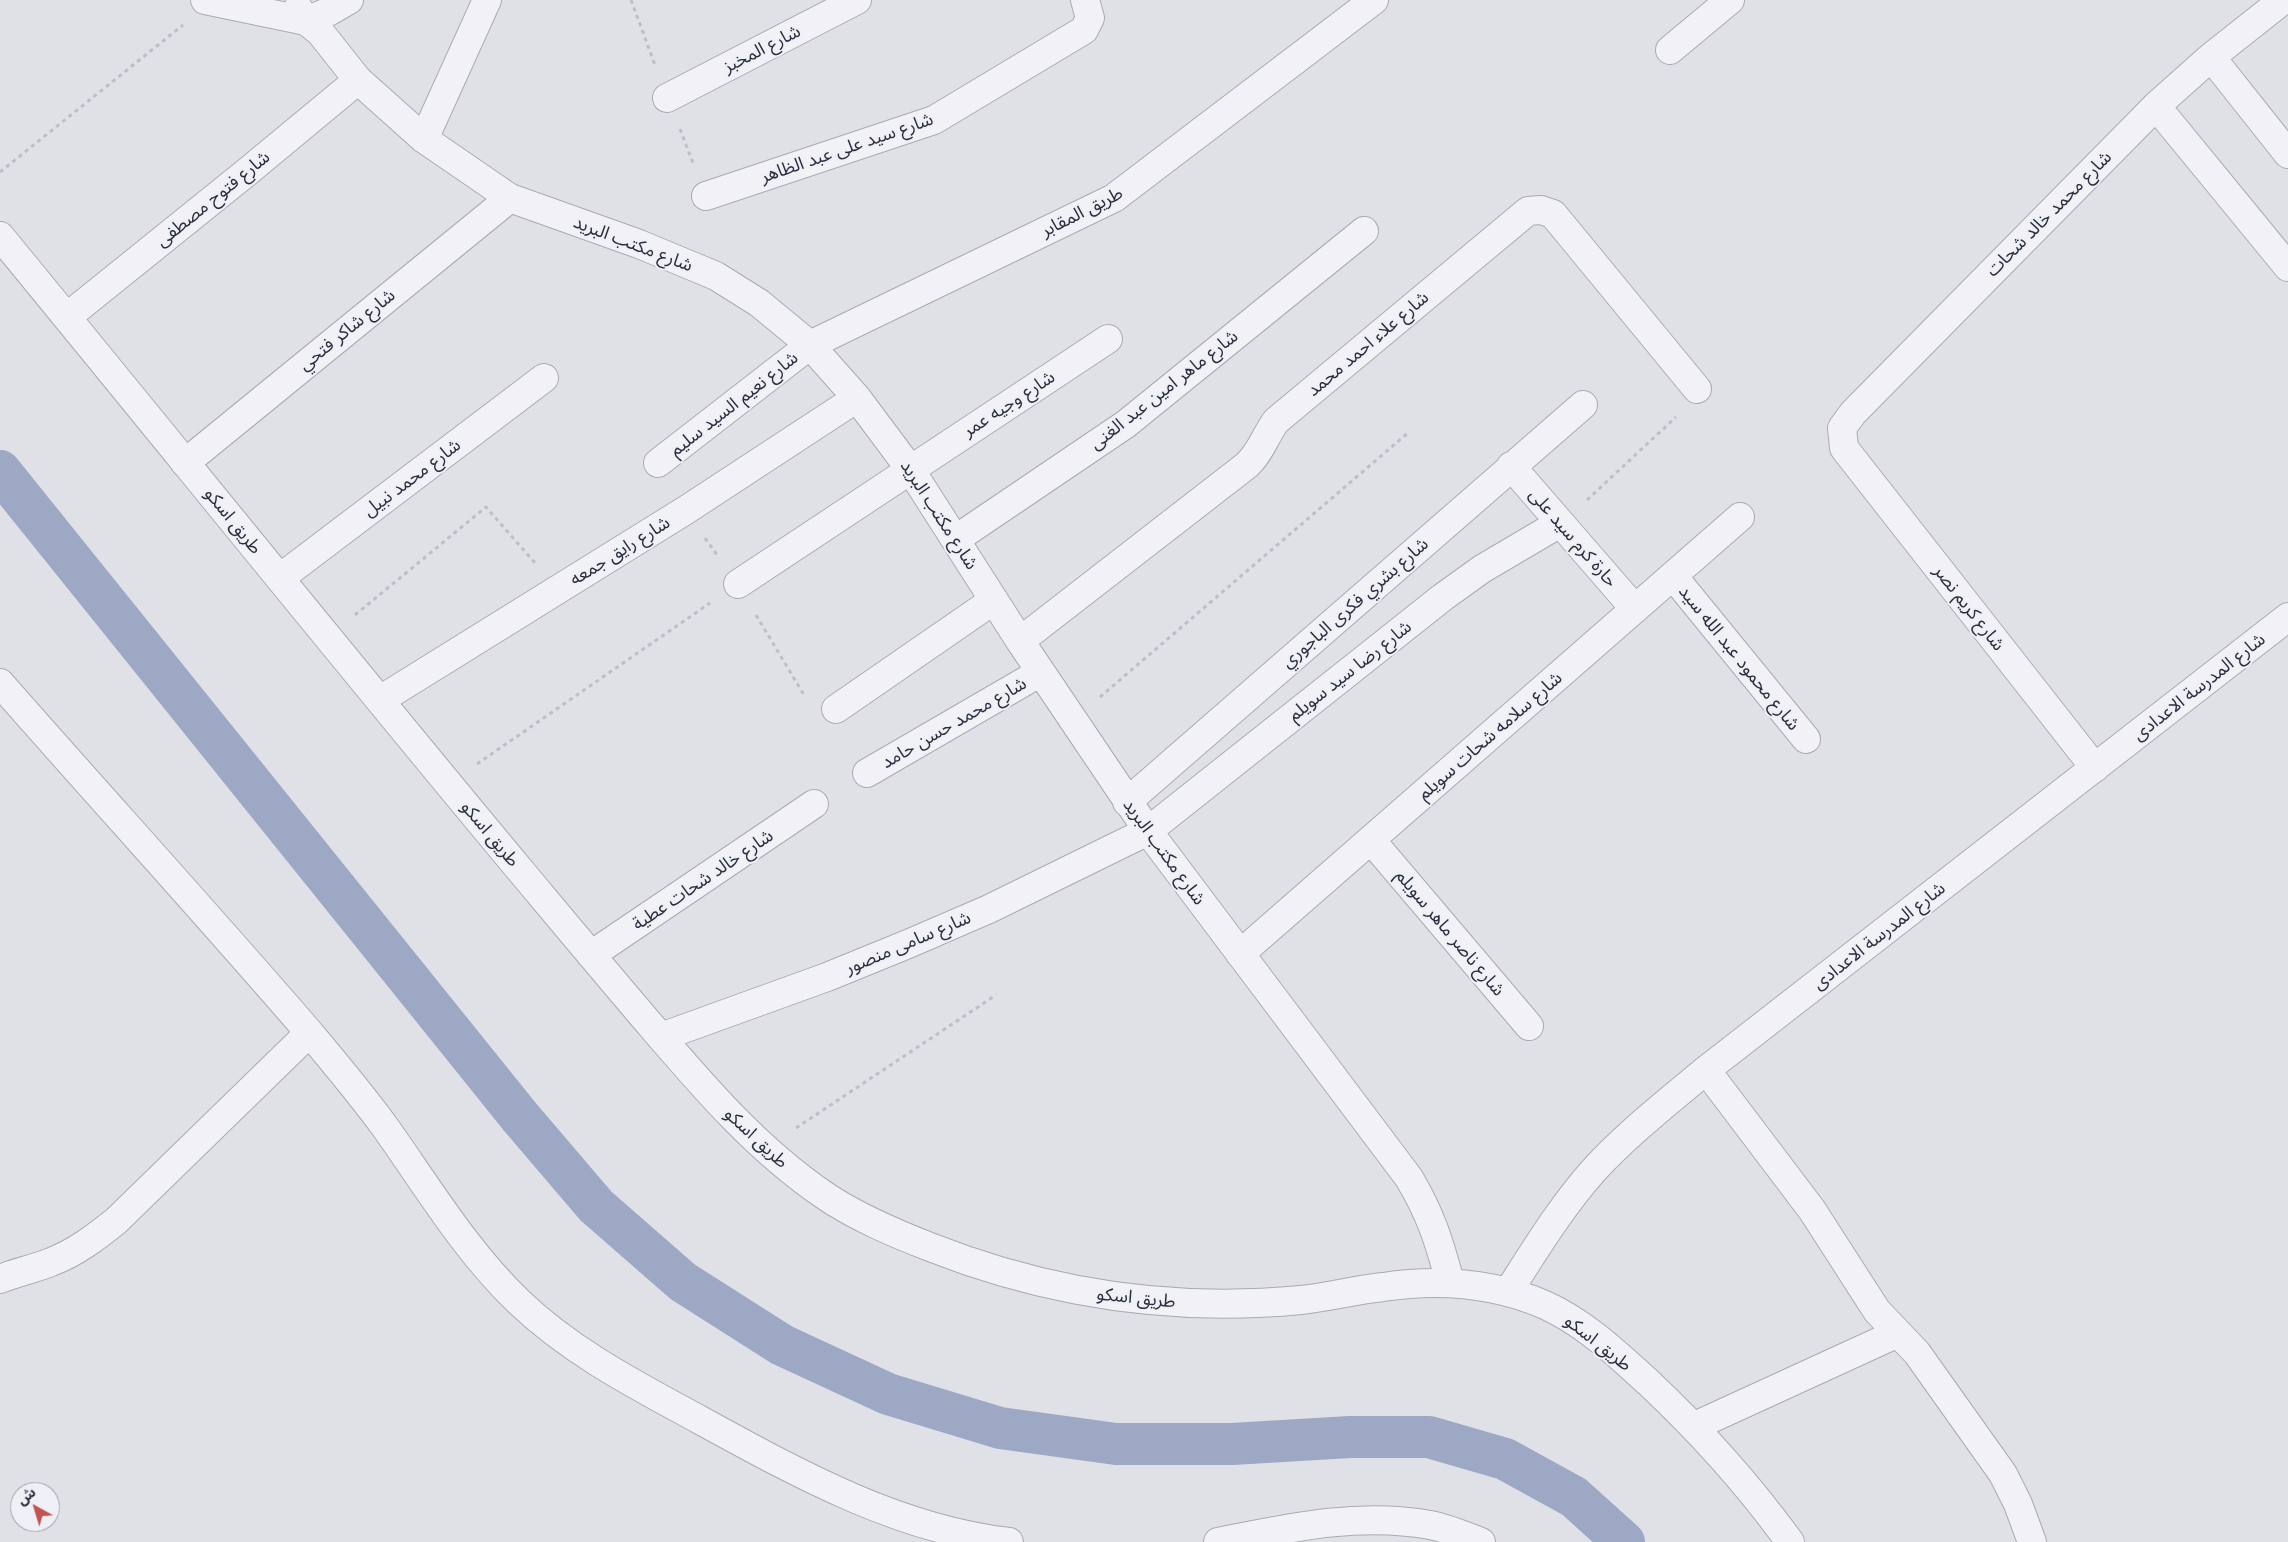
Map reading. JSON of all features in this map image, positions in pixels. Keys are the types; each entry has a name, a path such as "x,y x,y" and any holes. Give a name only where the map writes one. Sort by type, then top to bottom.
{"street":[{"path":"209,1 300,11 330,11 349,0"},
{"path":"424,139 487,0"},
{"name":"شارع المخبز","path":"668,98 857,0"},
{"name":"شارع سيد على عبد الظاهر","path":"706,196 934,120 1084,30 1090,18 1085,0"},
{"name":"طريق المقابر","path":"810,345 1114,198 1374,0"},
{"path":"1670,50 1730,0"},
{"name":"شارع محمد خالد شحات","path":"1844,448 1842,428 1846,420 2156,106 2211,57 2283,0"},
{"name":"شارع مكتب البريد","path":"300,11 320,32 358,80 424,139 510,198 639,244 716,276 759,303 810,345 857,398 910,468 1020,641 1127,802 1409,1178 1426,1207 1436,1230 1450,1282"},
{"path":"2211,57 2288,154"},
{"name":"شارع فتوح مصطفى","path":"67,317 358,80"},
{"path":"2156,106 2288,267"},
{"name":"شارع شاكر فتحي","path":"185,463 510,198"},
{"name":"شارع علاء احمد محمد","path":"1020,641 1247,465 1260,451 1276,421 1528,211 1541,210 1553,214 1697,389"},
{"name":"شارع ماهر امين عبد الغنى","path":"956,540 1126,424 1364,231"},
{"name":"طريق اسكو","path":"0,236 448,784 710,1094 764,1149 827,1198 900,1236 978,1266 1058,1288 1140,1300 1223,1305 1306,1300 1388,1286 1450,1282 1508,1292 1548,1306 1585,1328 1618,1354 1695,1426 1759,1499 1790,1542"},
{"name":"شارع وجيه عمر","path":"738,584 910,468 1108,339"},
{"name":"شارع نعيم السيد سليم","path":"658,463 810,345"},
{"name":"شارع محمد نبيل","path":"280,578 544,378"},
{"name":"شارع رايق جمعه","path":"380,700 686,510 857,398"},
{"name":"شارع بشري فكرى الباجوري","path":"1127,802 1583,404"},
{"name":"شارع كريم نصر","path":"1844,448 2095,768"},
{"name":"حارة كرم سيد على","path":"1511,466 1634,609"},
{"name":"شارع سلامه شحات سويلم","path":"1240,954 1740,517"},
{"name":"شارع رضا سيد سويلم","path":"1148,831 1443,597 1482,569 1560,523"},
{"name":"شارع محمود عبد الله سيد","path":"1672,576 1806,739"},
{"path":"836,709 994,600"},
{"name":"شارع المدرسة الاعدادى","path":"1508,1292 1548,1228 1595,1170 1649,1118 1706,1070 2288,617"},
{"name":"شارع محمد حسن حامد","path":"867,773 1041,672"},
{"path":"0,683 309,1033 382,1123 452,1223 483,1263 517,1300 597,1363 781,1464 878,1510 982,1539 1009,1542"},
{"name":"شارع خالد شحات عطية","path":"592,956 814,804"},
{"name":"شارع سامى منصور","path":"661,1037 827,978 908,944 989,909 1148,831"},
{"name":"شارع ناصر ماهر سويلم","path":"1371,840 1529,1026"},
{"path":"0,1280 15,1272 50,1263 81,1247 116,1221 309,1033"},
{"path":"1706,1070 1812,1210 1877,1311 1917,1354 2003,1474 2018,1504 2032,1542"},
{"path":"1695,1426 1898,1333"},
{"path":"1218,1542 1302,1525 1380,1520 1431,1525 1481,1542"}],"path":[{"path":"631,0 706,196"},
{"path":"0,172 209,1"},
{"path":"1560,523 1695,402 1697,389"},
{"path":"1074,720 1409,432"},
{"path":"328,637 486,508 559,589"},
{"path":"686,510 738,584 810,705 818,713 836,709"},
{"path":"448,784 738,584"},
{"path":"764,1149 996,995"}],"waterway":[{"path":"0,471 520,1117 596,1206 683,1282 782,1345 888,1394 1000,1428 1116,1444 1232,1444 1350,1437 1429,1437 1505,1459 1574,1497 1624,1542"}]}
